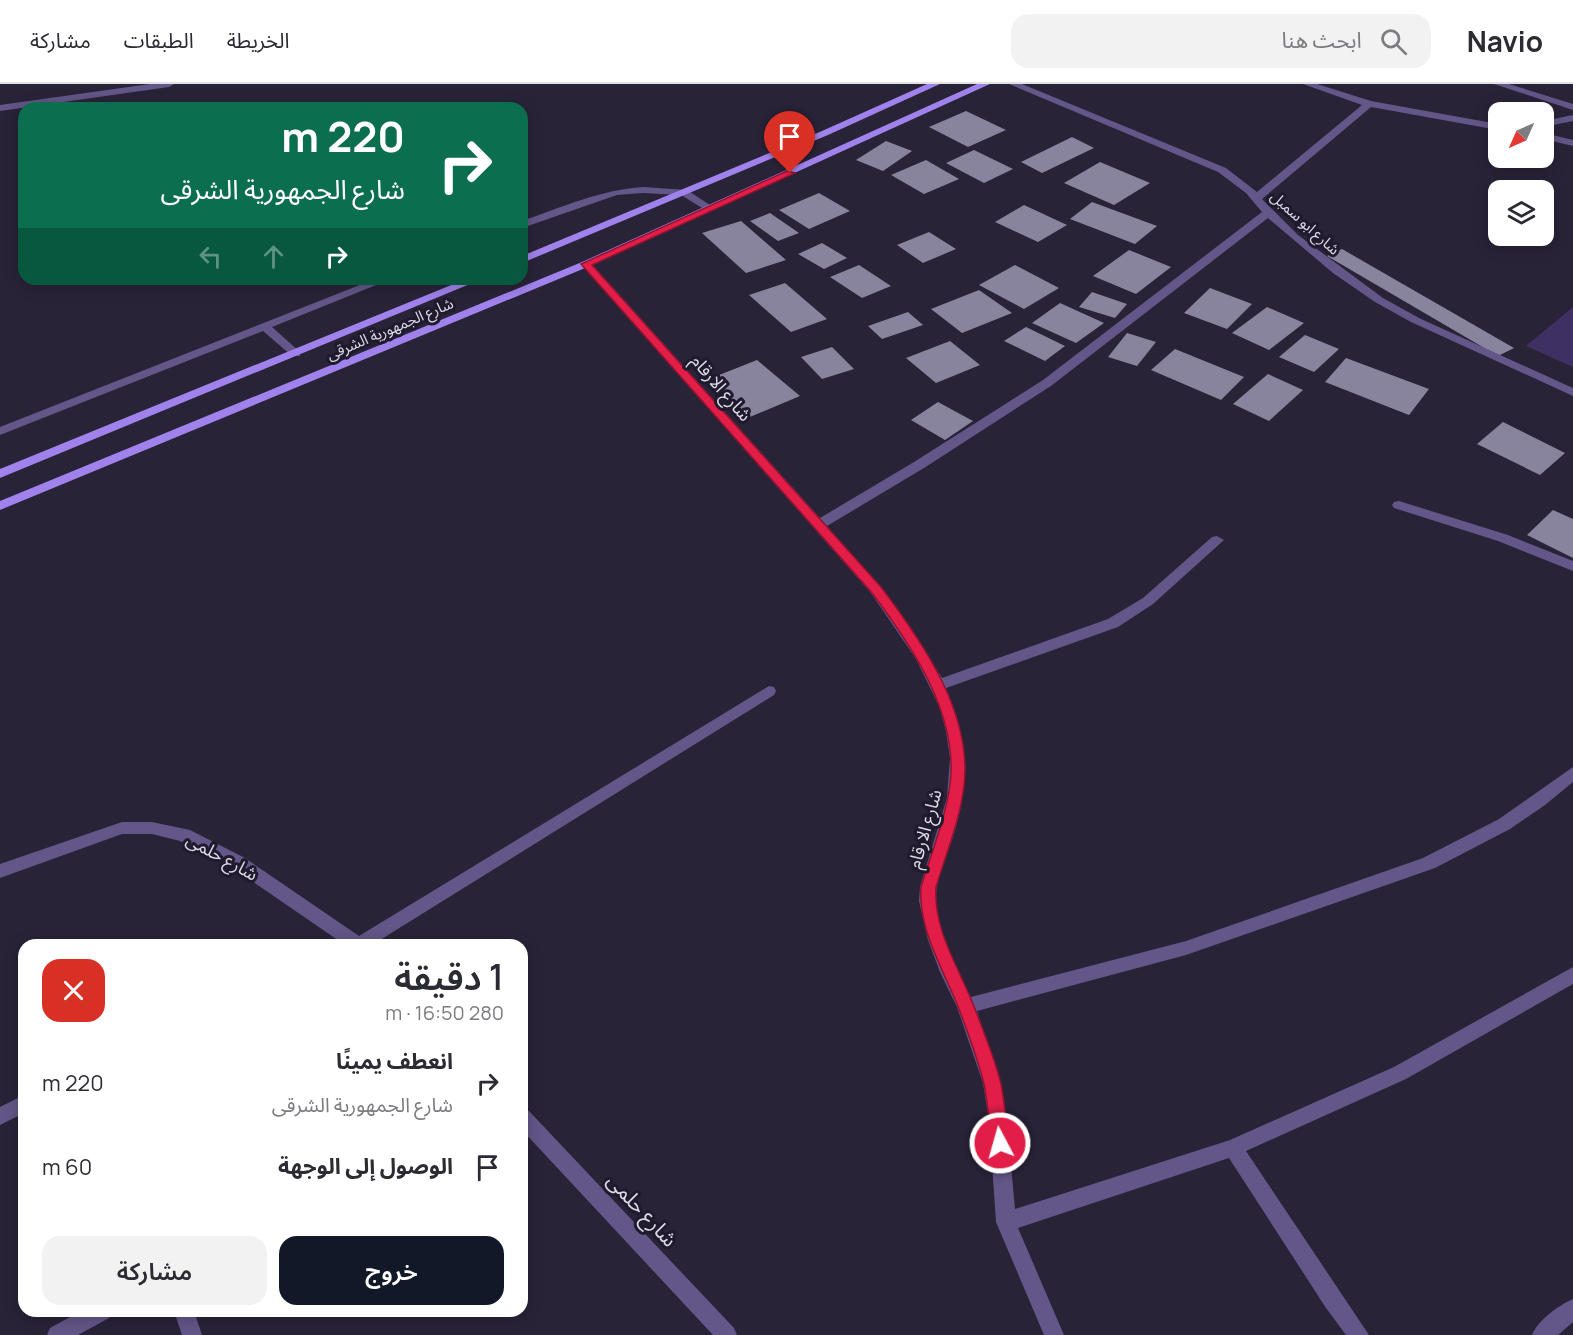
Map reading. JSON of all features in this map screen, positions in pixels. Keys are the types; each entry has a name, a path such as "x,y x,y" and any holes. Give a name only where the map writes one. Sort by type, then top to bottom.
{"main road":[{"path":"528,257 935,84"},
{"name":"شارع الجمهورية الشرقى","path":"0,506 586,264 985,84"},
{"name":"شارع الجمهورية الشرقى","path":"0,474 462,285"}],"street":[{"path":"42,102 169,84"},
{"name":"شارع ابو سمبل","path":"1014,84 1222,170 1250,191 1268,213 1337,272 1379,300 1424,325 1573,393"},
{"path":"1308,84 1323,86 1369,104 1488,125"},
{"path":"1499,84 1573,107"},
{"path":"1256,198 1369,104"},
{"path":"0,108 18,105"},
{"path":"1554,122 1573,118"},
{"path":"1554,138 1573,143"},
{"path":"528,223 567,207 616,192 643,190 683,192 711,209"},
{"path":"817,526 919,465 1047,383 1268,213"},
{"name":"شارع الارقام","path":"586,264 876,590 905,628 939,686 948,712 958,757 957,784 954,805 928,887 927,901 930,918 949,972 966,1006 992,1083 998,1121 1006,1222 1054,1335"},
{"path":"0,431 370,285"},
{"path":"265,327 296,354"},
{"path":"1399,504 1466,525 1573,566"},
{"path":"939,686 1113,623 1148,601 1217,540"},
{"path":"369,939 769,692"},
{"path":"966,1006 1186,948 1429,863 1463,848 1520,816 1543,800 1573,773"},
{"name":"شارع حلمى","path":"0,871 122,828 152,828 184,835 238,863 350,939"},
{"path":"1006,1222 1233,1148 1400,1073 1573,975"},
{"path":"0,1116 18,1107"},
{"name":"شارع حلمى","path":"528,1123 727,1335"},
{"path":"1233,1148 1333,1301 1359,1335"},
{"path":"1542,1335 1573,1309"},
{"path":"57,1335 91,1317"},
{"path":"186,1317 192,1335"}],"shaded area":[{"path":"1573,307 1573,367 1526,346"}],"building":[{"path":"966,111 1006,130 968,147 929,127"},
{"path":"1072,137 1094,148 1042,173 1021,162"},
{"path":"886,141 912,151 883,171 856,160"},
{"path":"974,150 1013,169 984,183 946,163"},
{"path":"926,160 959,179 924,194 891,175"},
{"path":"1100,162 1150,183 1114,205 1064,183"},
{"path":"819,193 850,211 809,229 779,210"},
{"path":"1092,202 1157,226 1135,244 1070,219"},
{"path":"1024,205 1067,225 1038,242 995,222"},
{"path":"770,213 799,233 778,241 750,221"},
{"path":"741,221 786,260 746,273 702,233"},
{"path":"929,232 956,249 923,263 897,245"},
{"path":"822,243 847,258 824,269 798,254"},
{"path":"1342,249 1514,348 1498,356 1327,256"},
{"path":"1129,250 1171,267 1136,294 1093,276"},
{"path":"859,265 891,286 862,298 830,277"},
{"path":"1015,265 1059,288 1024,309 979,285"},
{"path":"785,283 827,319 791,332 749,295"},
{"path":"1210,288 1252,304 1227,329 1184,313"},
{"path":"979,290 1012,313 962,333 931,309"},
{"path":"1092,292 1127,304 1115,318 1079,307"},
{"path":"1060,303 1104,323 1076,343 1032,323"},
{"path":"1267,307 1304,323 1269,350 1232,333"},
{"path":"908,312 923,325 882,339 868,326"},
{"path":"1026,327 1065,346 1045,361 1004,341"},
{"path":"1127,333 1156,342 1137,366 1108,357"},
{"path":"1305,335 1339,349 1314,372 1279,357"},
{"path":"950,341 980,365 936,383 906,358"},
{"path":"832,347 854,369 822,379 801,357"},
{"path":"1175,349 1244,377 1221,400 1151,370"},
{"path":"1346,358 1429,389 1409,415 1325,382"},
{"path":"757,360 800,396 750,417 709,379"},
{"path":"1268,374 1303,390 1269,421 1233,404"},
{"path":"938,402 973,421 945,440 911,420"},
{"path":"1503,422 1565,453 1540,475 1477,444"},
{"path":"1553,510 1573,519 1573,558 1527,535"}],"route":[{"path":"790,173 586,264 876,590 925,658 939,686 948,712 958,757 957,784 954,805 928,887 927,901 937,940 949,972 966,1006 992,1083 1000,1143"}]}
